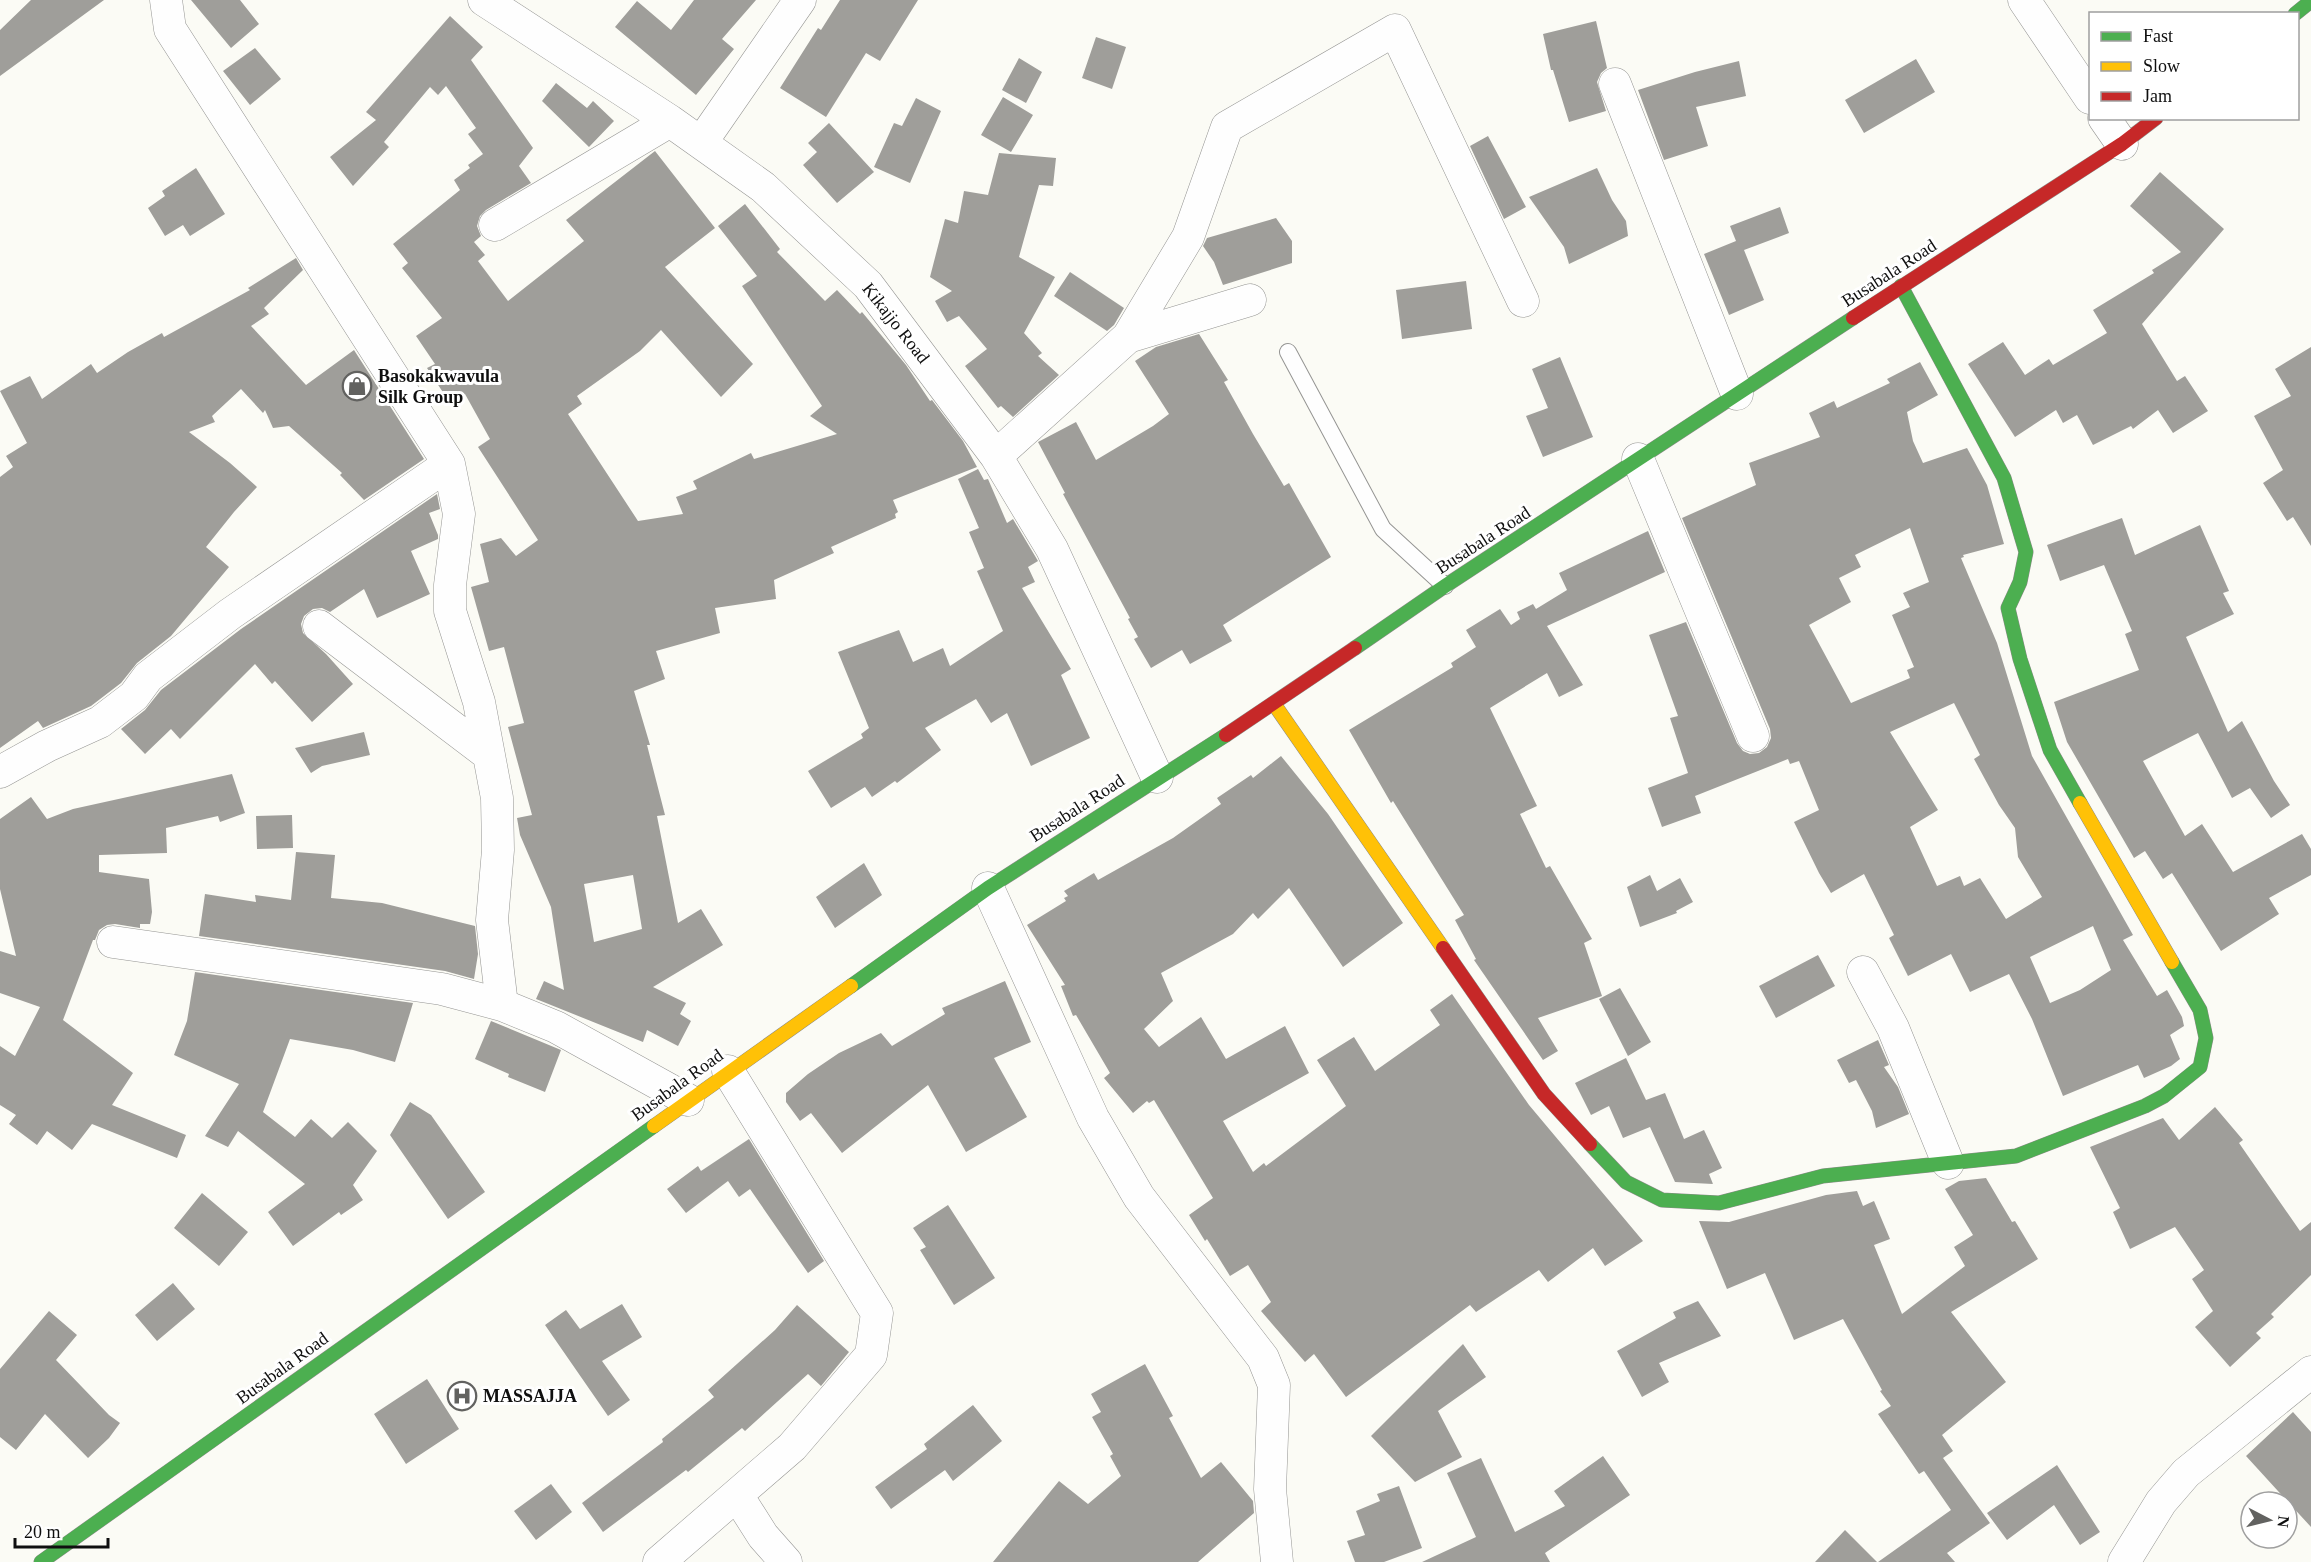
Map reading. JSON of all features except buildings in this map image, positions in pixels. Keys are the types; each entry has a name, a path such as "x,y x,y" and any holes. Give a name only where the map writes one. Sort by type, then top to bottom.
{"street":[{"path":"166,0 170,29 449,464 459,514 450,585 450,611 479,702 497,798 498,850 492,920 502,1005"},
{"name":"Kikajjo Road","path":"484,0 670,122 763,187 868,285 996,456 1052,549 1157,777"},
{"path":"701,143 800,0"},
{"path":"2024,0 2089,95"},
{"path":"2298,12 2311,2"},
{"path":"996,456 1128,337 1188,237 1227,127 1395,30 1523,301"},
{"path":"1615,84 1737,394"},
{"path":"2105,120 2122,144"},
{"name":"Busabala Road","path":"42,1562 728,1071 988,888 1157,777 1274,704 1445,586 1901,286 2122,144 2153,120"},
{"path":"495,225 670,122"},
{"path":"1274,704 1544,1094 1626,1182 1662,1200 1719,1203 1823,1176 2016,1156 2145,1106 2164,1096 2200,1067 2206,1038 2200,1010 2050,750 2020,659 2008,608 2020,582 2026,552 2004,478 1901,286"},
{"path":"1128,337 1250,300"},
{"path":"1638,459 1753,736"},
{"path":"0,772 47,746 100,722 134,696 148,678 230,614 449,464"},
{"path":"319,626 489,755"},
{"path":"988,888 1093,1118 1122,1168 1139,1197 1263,1358 1274,1385 1270,1489 1277,1562"},
{"path":"112,942 442,990 502,1005 556,1027 688,1100"},
{"path":"1863,972 1893,1028 1948,1163"},
{"path":"659,1562 792,1447 872,1354 877,1313 728,1071"},
{"path":"2124,1562 2161,1502 2186,1473 2311,1372"},
{"path":"737,1494 763,1536 786,1562"}],"lane":[{"path":"1288,352 1383,529 1445,586"}],"traffic: fast":[{"path":"2297,12 2311,1"},
{"path":"1901,286 2004,478 2026,552 2020,582 2008,608 2020,659 2050,750 2080,803"},
{"path":"1355,648 1445,586 1853,318"},
{"path":"851,986 988,888 1226,735"},
{"path":"1590,1144 1626,1182 1662,1200 1719,1203 1823,1176 2016,1156 2145,1106 2164,1096 2200,1067 2206,1038 2200,1010 2172,962"},
{"path":"41,1562 654,1126"}],"traffic: slow":[{"path":"1274,704 1443,948"},
{"path":"2080,803 2172,962"},
{"path":"654,1126 851,986"}],"traffic: jam":[{"path":"1853,318 2122,144 2153,120"},
{"path":"1226,735 1355,648"},
{"path":"1443,948 1544,1094 1590,1144"}],"place":[{"name":"Basokakwavula Silk Group","path":"357,386"},
{"name":"MASSAJJA","path":"462,1396"}]}
